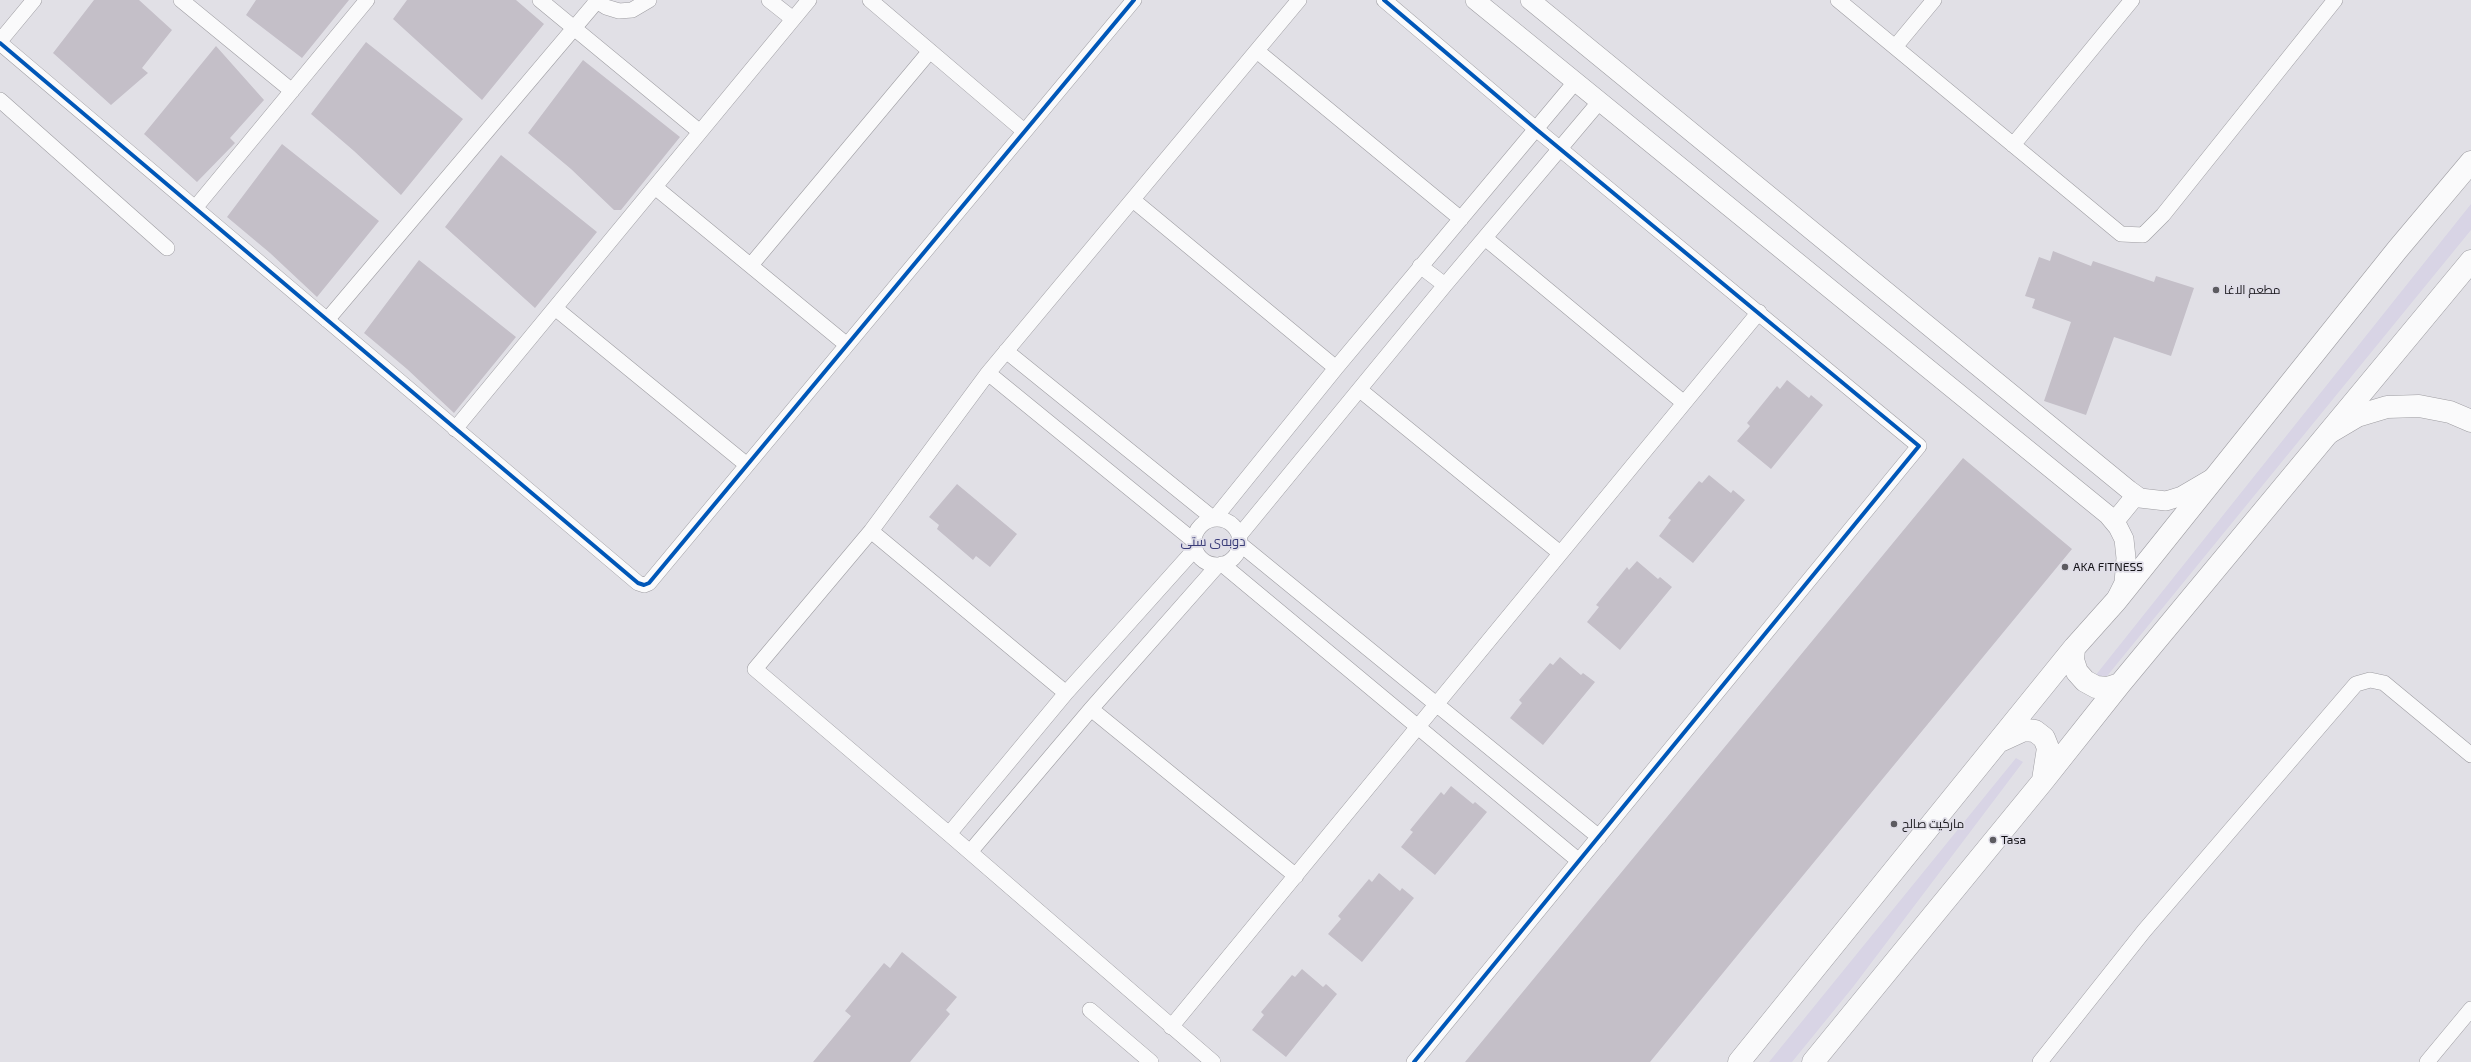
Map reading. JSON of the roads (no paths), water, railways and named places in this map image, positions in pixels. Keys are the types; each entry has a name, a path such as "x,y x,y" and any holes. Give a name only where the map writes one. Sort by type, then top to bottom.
{"main road":[{"path":"1739,1062 2074,648 2116,601 2397,250 2471,162"},
{"path":"1813,1062 2043,781 2120,684 2471,261"},
{"path":"2330,432 2357,416 2388,407 2419,406 2450,412 2471,421"},
{"path":"2074,648 2075,666 2085,681 2096,687 2108,688 2120,684"},
{"path":"1998,741 2024,730 2035,731 2044,738 2048,748 2043,781"}],"street":[{"path":"34,0 0,42 326,320 641,585 649,583 847,345 1024,131 1125,3"},
{"path":"181,0 292,91"},
{"path":"195,208 367,0"},
{"path":"540,0 700,132"},
{"path":"326,320 574,28 596,0 606,7 619,11 632,10 649,0"},
{"path":"769,0 793,20"},
{"path":"455,428 809,0"},
{"path":"870,0 1024,131"},
{"path":"1213,1062 950,834 755,669 871,531 988,373 1299,0"},
{"path":"1384,0 1536,129 1759,312 1919,446 1414,1062"},
{"path":"1530,0 2136,495 2154,501 2166,501 2182,496 2220,472"},
{"path":"1838,0 2121,234 2143,235 2163,215 2336,0"},
{"path":"1895,47 1934,0"},
{"path":"2013,145 2132,0"},
{"path":"1481,2 2114,522 2124,539 2126,558 2124,583 2116,601"},
{"path":"751,265 930,51"},
{"path":"1257,51 1460,218"},
{"path":"950,834 1066,693 1195,545 1198,529 1203,524 1214,519 1420,266 1576,81"},
{"path":"0,100 167,248"},
{"path":"970,852 1091,709 1220,565 1234,557 1240,540 1360,390 1445,285 1600,101"},
{"path":"655,187 847,345"},
{"path":"1133,200 1336,368"},
{"path":"1485,238 1684,403"},
{"path":"1420,266 1445,285"},
{"path":"555,308 747,465"},
{"path":"1171,1027 1759,312"},
{"path":"1006,351 1214,519 1233,525 1240,540 1436,705 1598,837"},
{"path":"988,373 1195,545 1202,559 1220,565 1578,861"},
{"path":"1360,390 1560,553"},
{"path":"2114,522 2136,495"},
{"path":"871,531 1066,693"},
{"path":"2040,1062 2144,930 2356,684 2370,680 2384,683 2471,755"},
{"path":"1091,709 1296,876"},
{"path":"2427,1062 2471,1009"},
{"path":"1090,1010 1151,1062"}],"place":[{"name":"مطعم الاغا","path":"2216,290"},
{"name":"AKA FITNESS","path":"2065,567"},
{"name":"ماركيت صالح","path":"1894,824"},
{"name":"Tasa","path":"1993,840"}],"district":[{"name":"دوبه‌ی ستی","path":"1213,542"}]}
